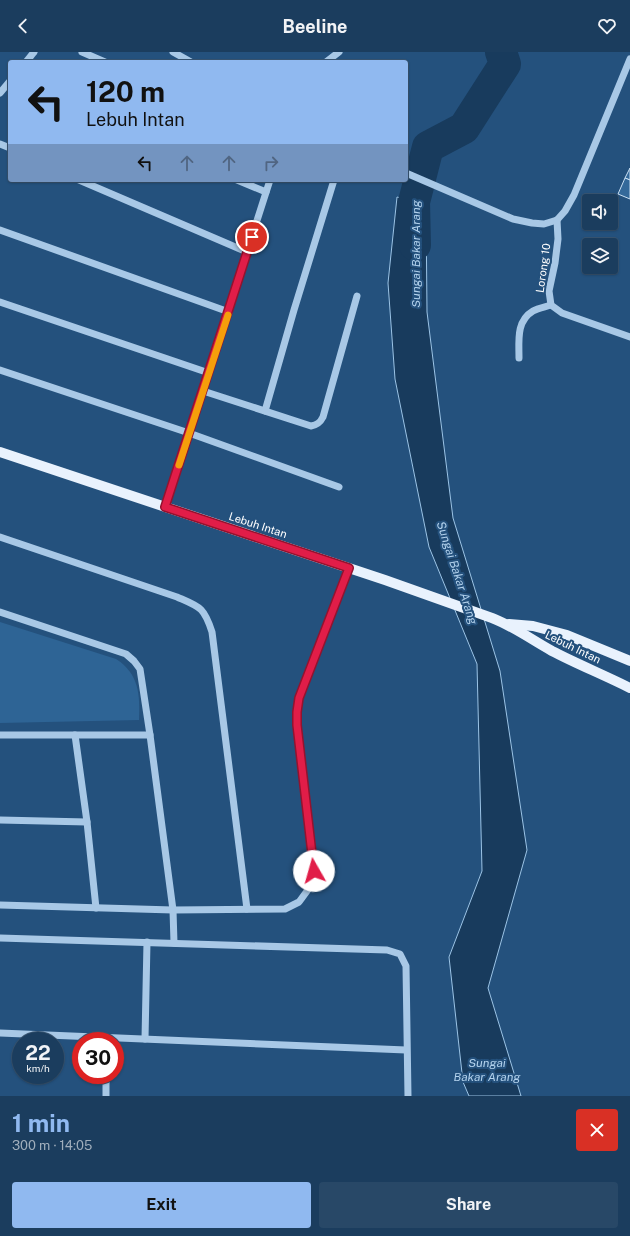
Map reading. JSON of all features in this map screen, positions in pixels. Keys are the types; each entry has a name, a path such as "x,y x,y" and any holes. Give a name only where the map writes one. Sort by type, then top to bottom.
{"main road":[{"name":"Lebuh Intan","path":"0,452 349,568 492,618 507,624 528,638 570,661 630,688"},
{"name":"Lebuh Intan","path":"507,624 533,626 567,635 630,661"}],"street":[{"path":"28,60 34,52"},
{"path":"82,52 100,60"},
{"path":"173,52 187,60"},
{"path":"329,60 339,52"},
{"path":"408,175 513,219 544,224 558,220 574,195 629,62"},
{"path":"0,93 8,83"},
{"path":"84,182 247,252"},
{"path":"241,182 266,192"},
{"path":"165,507 229,312 269,182"},
{"path":"265,411 333,182"},
{"name":"Lorong 10","path":"558,220 556,263 549,291 551,305 562,313 630,338"},
{"path":"0,230 229,312"},
{"path":"203,391 311,426 316,425 323,417 357,296"},
{"path":"0,302 209,373"},
{"path":"519,358 519,331 522,322 528,314 534,310 551,305"},
{"path":"0,370 189,433 339,487"},
{"path":"0,537 177,597 200,607 207,617 212,632 247,909"},
{"path":"0,905 173,910 285,909 299,902 310,887 314,871 297,725 299,698 349,568"},
{"path":"0,612 126,654 140,669 173,910 174,943"},
{"path":"0,735 150,735"},
{"path":"75,735 87,822 96,908"},
{"path":"0,820 87,822"},
{"path":"0,938 387,950 400,954 406,966 406,1050 408,1096"},
{"path":"144,1039 147,942"},
{"path":"0,1033 72,1037"},
{"path":"124,1039 406,1050"},
{"path":"106,1084 106,1096"}],"shaded area":[{"path":"0,622 116,659 124,665 134,678 138,693 139,720 0,723"}],"water":[{"name":"Sungai Bakar Arang","path":"397,197 426,205 427,312 453,518 500,671 527,850 488,988 521,1096 469,1096 463,1082 449,957 482,871 477,664 429,547 395,379 388,283"}],"building":[{"path":"630,168 630,180 625,178"},
{"path":"625,178 630,180 630,199 618,194"}],"waterway":[{"name":"Sungai Bakar Arang","path":"415,245 414,202 428,147 464,128 505,64 501,52"}],"slow traffic":[{"path":"179,465 228,315"}],"route":[{"path":"252,237 165,507 349,568 299,698 297,712 297,725 314,871"}]}
